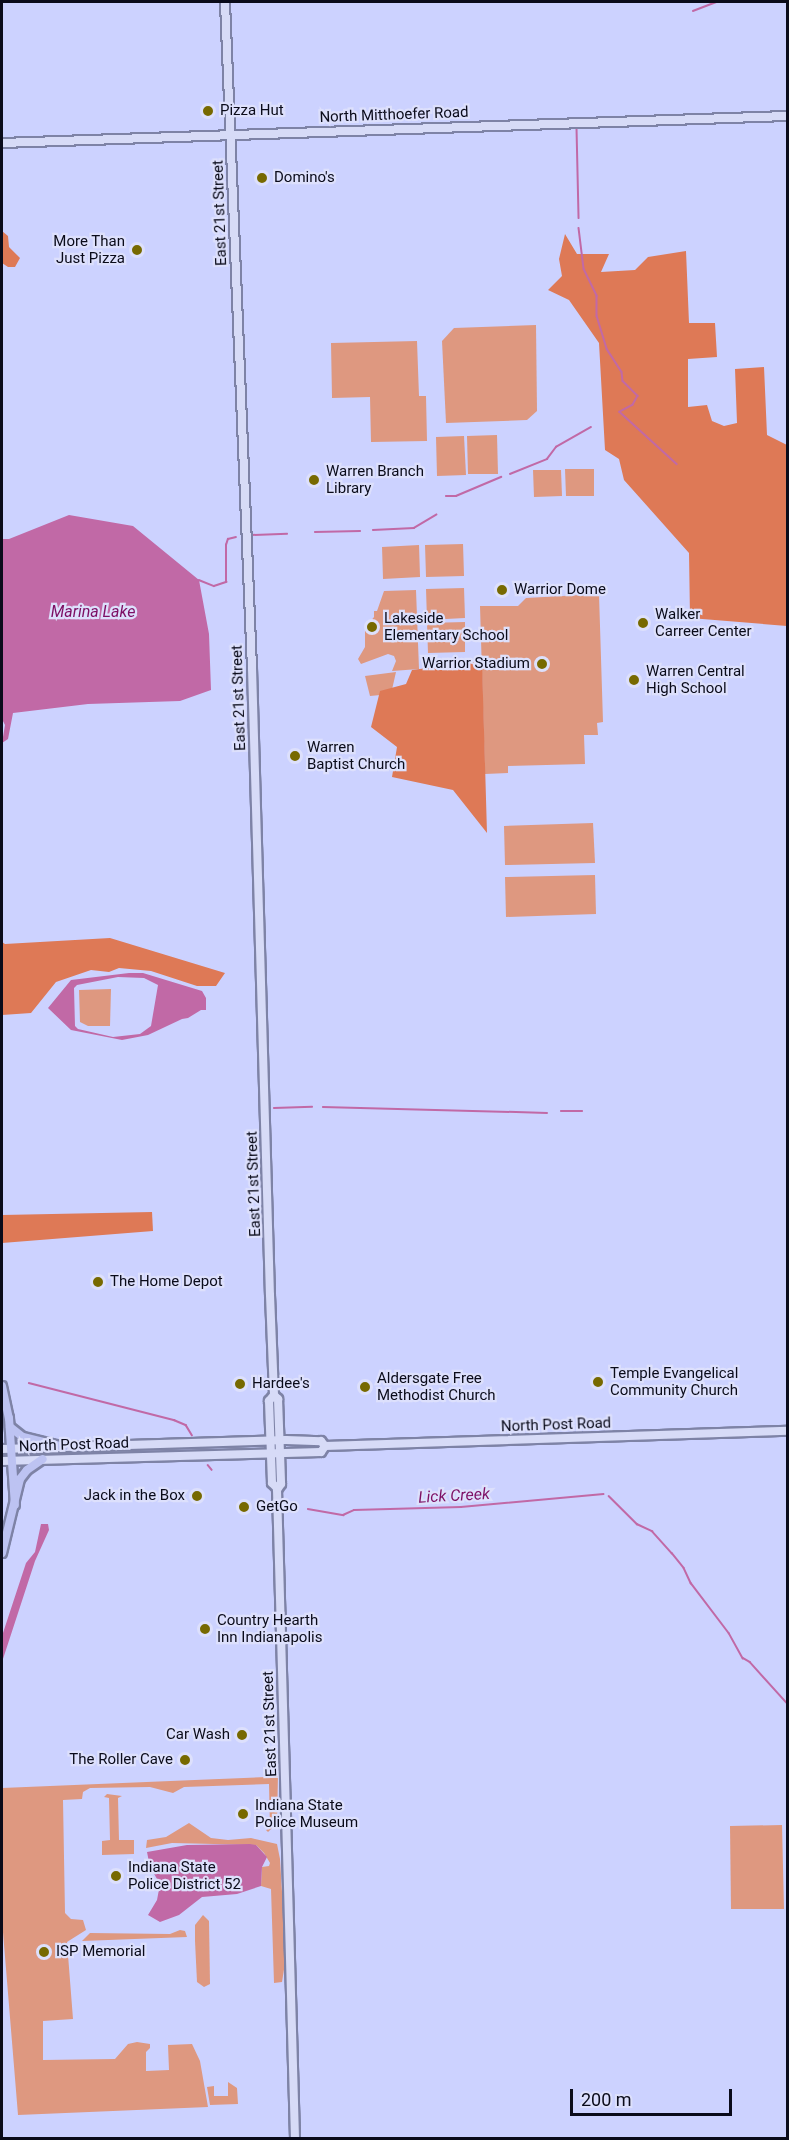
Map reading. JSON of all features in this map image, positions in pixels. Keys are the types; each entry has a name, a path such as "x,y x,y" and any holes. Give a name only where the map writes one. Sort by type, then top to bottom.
{"highway":[{"path":"2,1386 10,1427 6,1449 12,1461 15,1505"},
{"path":"10,1427 23,1437 64,1447"},
{"path":"2,1553 22,1475 43,1460"}],"main road":[{"name":"East 21st Street","path":"225,2 252,668 274,1395 278,1400 280,1441 281,1484 277,1488"},
{"name":"North Mitthoefer Road","path":"2,143 231,133 788,116"},
{"name":"East 21st Street","path":"274,1395 269,1401 272,1483 277,1488 295,2139"},
{"name":"North Post Road","path":"325,1446 788,1431"},
{"name":"North Post Road","path":"6,1449 271,1441 321,1441 325,1446"},
{"path":"216,1443 219,1456"},
{"name":"North Post Road","path":"2,1461 321,1452 325,1446"}],"shaded area":[{"path":"2,231 8,236 9,247 20,258 15,267 8,267 2,263"},
{"path":"565,234 577,254 609,254 601,272 635,270 648,257 686,251 689,323 715,323 717,357 688,359 688,407 707,405 712,421 724,426 737,423 735,369 764,367 767,435 787,445 787,626 690,618 689,553 624,480 619,459 605,450 599,343 569,300 548,290 562,276 559,259"},
{"path":"536,325 537,411 527,420 446,423 442,341 454,328"},
{"path":"417,341 419,396 426,396 427,441 371,442 370,397 332,398 331,343"},
{"path":"497,435 498,474 468,474 467,436"},
{"path":"464,436 466,475 437,476 436,437"},
{"path":"565,469 594,469 594,496 566,496"},
{"path":"533,470 561,470 562,496 534,497"},
{"path":"463,544 464,576 426,577 425,545"},
{"path":"419,545 420,577 383,579 382,547"},
{"path":"464,588 465,618 427,620 426,589"},
{"path":"416,590 419,669 392,671 396,661 394,656 388,654 361,664 358,659 365,647 365,628 374,617 374,611 377,611 384,591"},
{"name":"Warrior Stadium","path":"599,594 603,722 597,723 598,735 584,735 585,764 508,766 508,773 485,774 480,606 518,606 526,598"},
{"path":"465,622 465,652 428,653 427,623"},
{"path":"482,661 487,833 453,790 392,777 397,747 371,727 380,691 406,684 412,670"},
{"path":"396,672 391,694 370,696 365,676"},
{"path":"593,823 595,863 505,865 504,826"},
{"path":"595,875 596,914 506,917 505,877"},
{"path":"110,938 225,973 216,986 197,986 151,971 119,968 109,972 91,970 56,982 31,1013 2,1015 2,942 5,944"},
{"path":"111,989 110,1026 88,1026 80,1022 79,990"},
{"path":"152,1212 153,1231 2,1243 2,1215"},
{"path":"274,1768 278,1774 277,1823 268,1832 266,1830 270,1829 269,1784 184,1787 173,1793 150,1787 90,1788 83,1792 82,1799 63,1800 65,1913 71,1919 83,1920 86,1930 67,1942 73,2019 43,2021 43,2060 115,2059 128,2044 137,2042 150,2044 146,2052 146,2071 169,2070 168,2045 192,2044 200,2061 208,2107 18,2115 2,1920 2,1788 267,1777 268,1770"},
{"path":"107,1794 122,1796 118,1798 119,1840 134,1840 134,1854 102,1855 102,1841 110,1840 109,1798 104,1797"},
{"path":"189,1823 211,1838 228,1840 251,1838 277,1844 286,1957 282,1982 274,1983 271,1889 261,1886 262,1867 269,1866 270,1863 256,1845 172,1843 146,1848 147,1840 166,1837"},
{"path":"782,1825 784,1909 731,1909 730,1826"},
{"path":"203,1915 209,1921 210,1984 204,1987 197,1982 195,1941 195,1925"},
{"path":"180,1930 185,1931 187,1937 82,1941 90,1933 170,1934"},
{"path":"228,2082 237,2088 238,2104 210,2105 207,2087 214,2086 214,2096 228,2096"}],"water":[{"name":"Marina Lake","path":"69,515 133,526 199,580 209,634 211,690 180,701 88,704 13,713 8,739 2,743 5,725 2,719 2,539 9,539"},
{"path":"143,973 202,991 206,998 206,1010 201,1010 148,1035 122,1040 71,1030 48,1008 71,980","holes":["118,977 144,978 158,985 151,1026 140,1034 113,1037 78,1029 75,1026 74,988 77,985"]},
{"path":"41,1524 48,1524 49,1530 35,1561 2,1662 2,1636 26,1563 35,1552"},
{"path":"187,1845 256,1845 267,1857 262,1867 261,1886 237,1894 202,1897 179,1915 160,1922 148,1915 157,1900 160,1884 150,1867 147,1852"}],"waterway":[{"path":"693,11 717,2"},
{"path":"577,128 579,218"},
{"path":"579,228 584,269 597,296 597,316 607,349 622,372 623,381 638,396 633,405 620,412 677,464"},
{"path":"510,474 547,459 556,447 591,427"},
{"path":"446,496 456,496 501,477"},
{"path":"373,530 414,528 436,515"},
{"path":"315,532 360,531"},
{"path":"252,535 287,534"},
{"path":"199,580 214,586 226,582 226,545 228,539 236,537"},
{"path":"274,1108 312,1107"},
{"path":"323,1107 547,1113"},
{"path":"561,1111 582,1111"},
{"name":"Lick Creek","path":"29,1383 174,1420 186,1425 192,1435"},
{"name":"Lick Creek","path":"208,1465 212,1470"},
{"name":"Lick Creek","path":"308,1509 343,1515 354,1510 461,1507 603,1494"},
{"name":"Lick Creek","path":"609,1496 637,1524 652,1531 672,1553 684,1568 691,1583 729,1633 743,1658 750,1662 788,1704"},
{"name":"Lick Creek","path":"259,1500 266,1502"}],"place":[{"name":"Pizza Hut","path":"208,111"},
{"name":"Domino's","path":"262,178"},
{"name":"More Than Just Pizza","path":"137,250"},
{"name":"Warren Branch Library","path":"314,480"},
{"name":"Warrior Dome","path":"502,590"},
{"name":"Walker Carreer Center","path":"643,623"},
{"name":"Lakeside Elementary School","path":"372,627"},
{"name":"Warrior Stadium","path":"542,664"},
{"name":"Warren Central High School","path":"634,680"},
{"name":"Warren Baptist Church","path":"295,756"},
{"name":"The Home Depot","path":"98,1282"},
{"name":"Temple Evangelical Community Church","path":"598,1382"},
{"name":"Hardee's","path":"240,1384"},
{"name":"Aldersgate Free Methodist Church","path":"365,1387"},
{"name":"Jack in the Box","path":"197,1496"},
{"name":"GetGo","path":"244,1507"},
{"name":"Country Hearth Inn Indianapolis","path":"205,1629"},
{"name":"Car Wash","path":"242,1735"},
{"name":"The Roller Cave","path":"185,1760"},
{"name":"Indiana State Police Museum","path":"243,1814"},
{"name":"Indiana State Police District 52","path":"116,1876"},
{"name":"ISP Memorial","path":"44,1952"}]}
